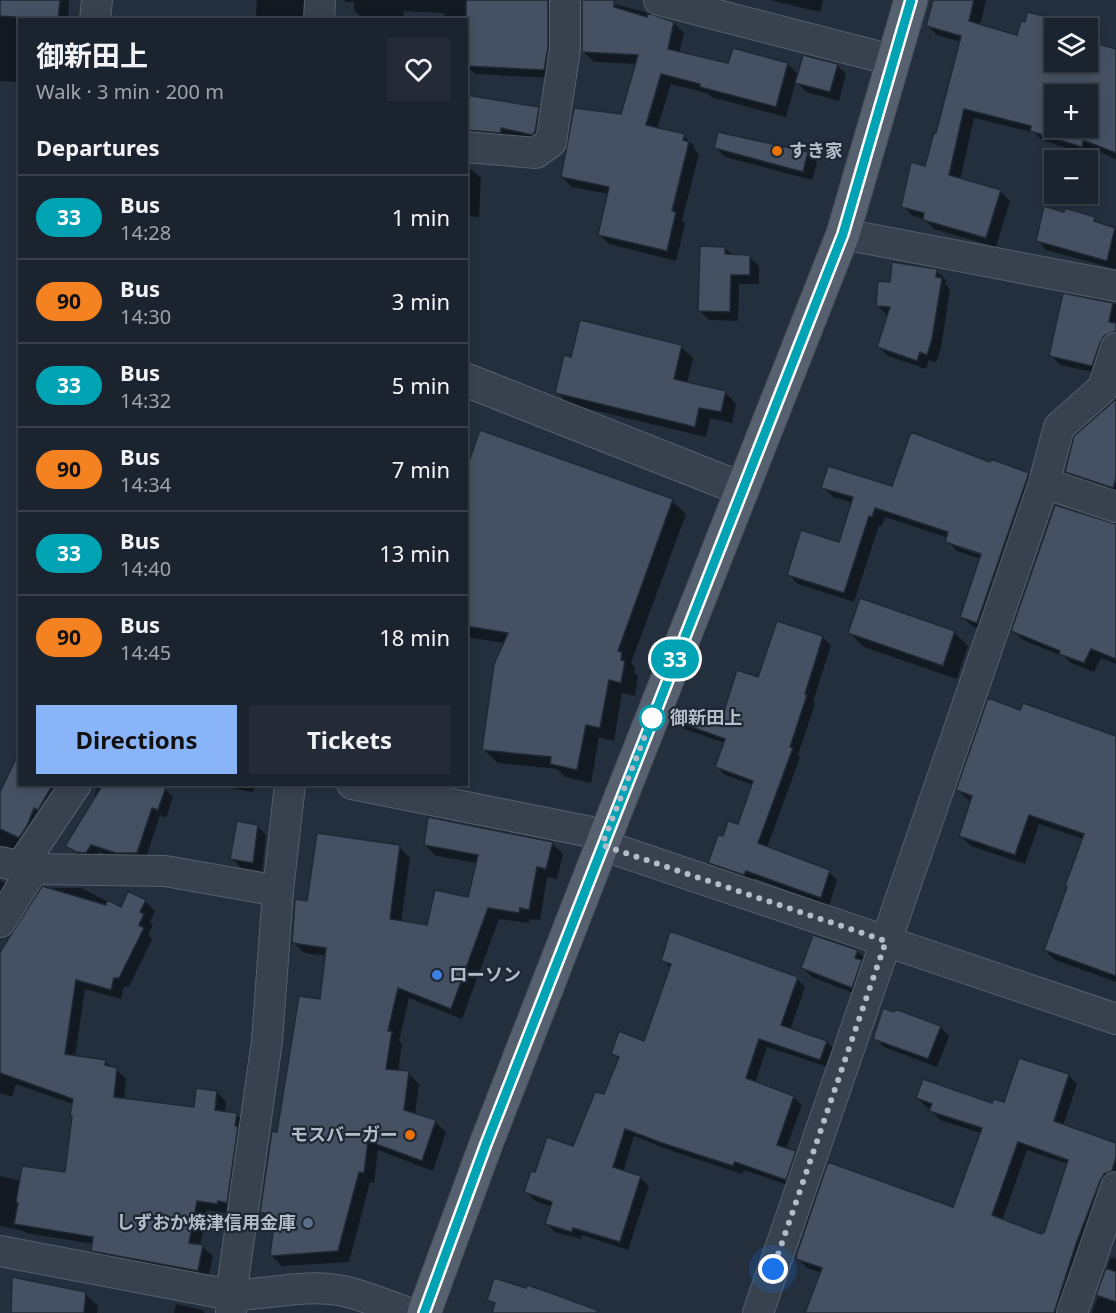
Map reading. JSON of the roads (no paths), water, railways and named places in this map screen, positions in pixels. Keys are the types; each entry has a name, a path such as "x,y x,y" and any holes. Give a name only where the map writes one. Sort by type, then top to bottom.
{"main road":[{"path":"424,1313 486,1144 604,840 843,234 911,0"}],"street":[{"path":"95,18 97,0"},
{"path":"319,18 320,0"},
{"path":"468,147 536,153 551,142 566,49 565,0"},
{"path":"659,0 892,60"},
{"path":"843,234 1116,285"},
{"path":"758,1313 1044,483 1059,427 1103,388 1116,348"},
{"path":"468,381 742,489"},
{"path":"1044,483 1116,507"},
{"path":"0,922 18,865 75,786"},
{"path":"231,1304 267,1041 278,891 290,786"},
{"path":"361,786 604,840 886,941 1116,1019"},
{"path":"18,865 165,871 278,891"},
{"path":"1072,1313 1105,1257 1116,1187"},
{"path":"0,1251 231,1304 253,1295 306,1288 339,1290 409,1313"}],"place":[{"name":"すき家","path":"777,151"},
{"name":"御新田上","path":"652,718"},
{"name":"ローソン","path":"437,975"},
{"name":"モスバーガー","path":"410,1135"},
{"name":"しずおか焼津信用金庫","path":"308,1223"}]}
